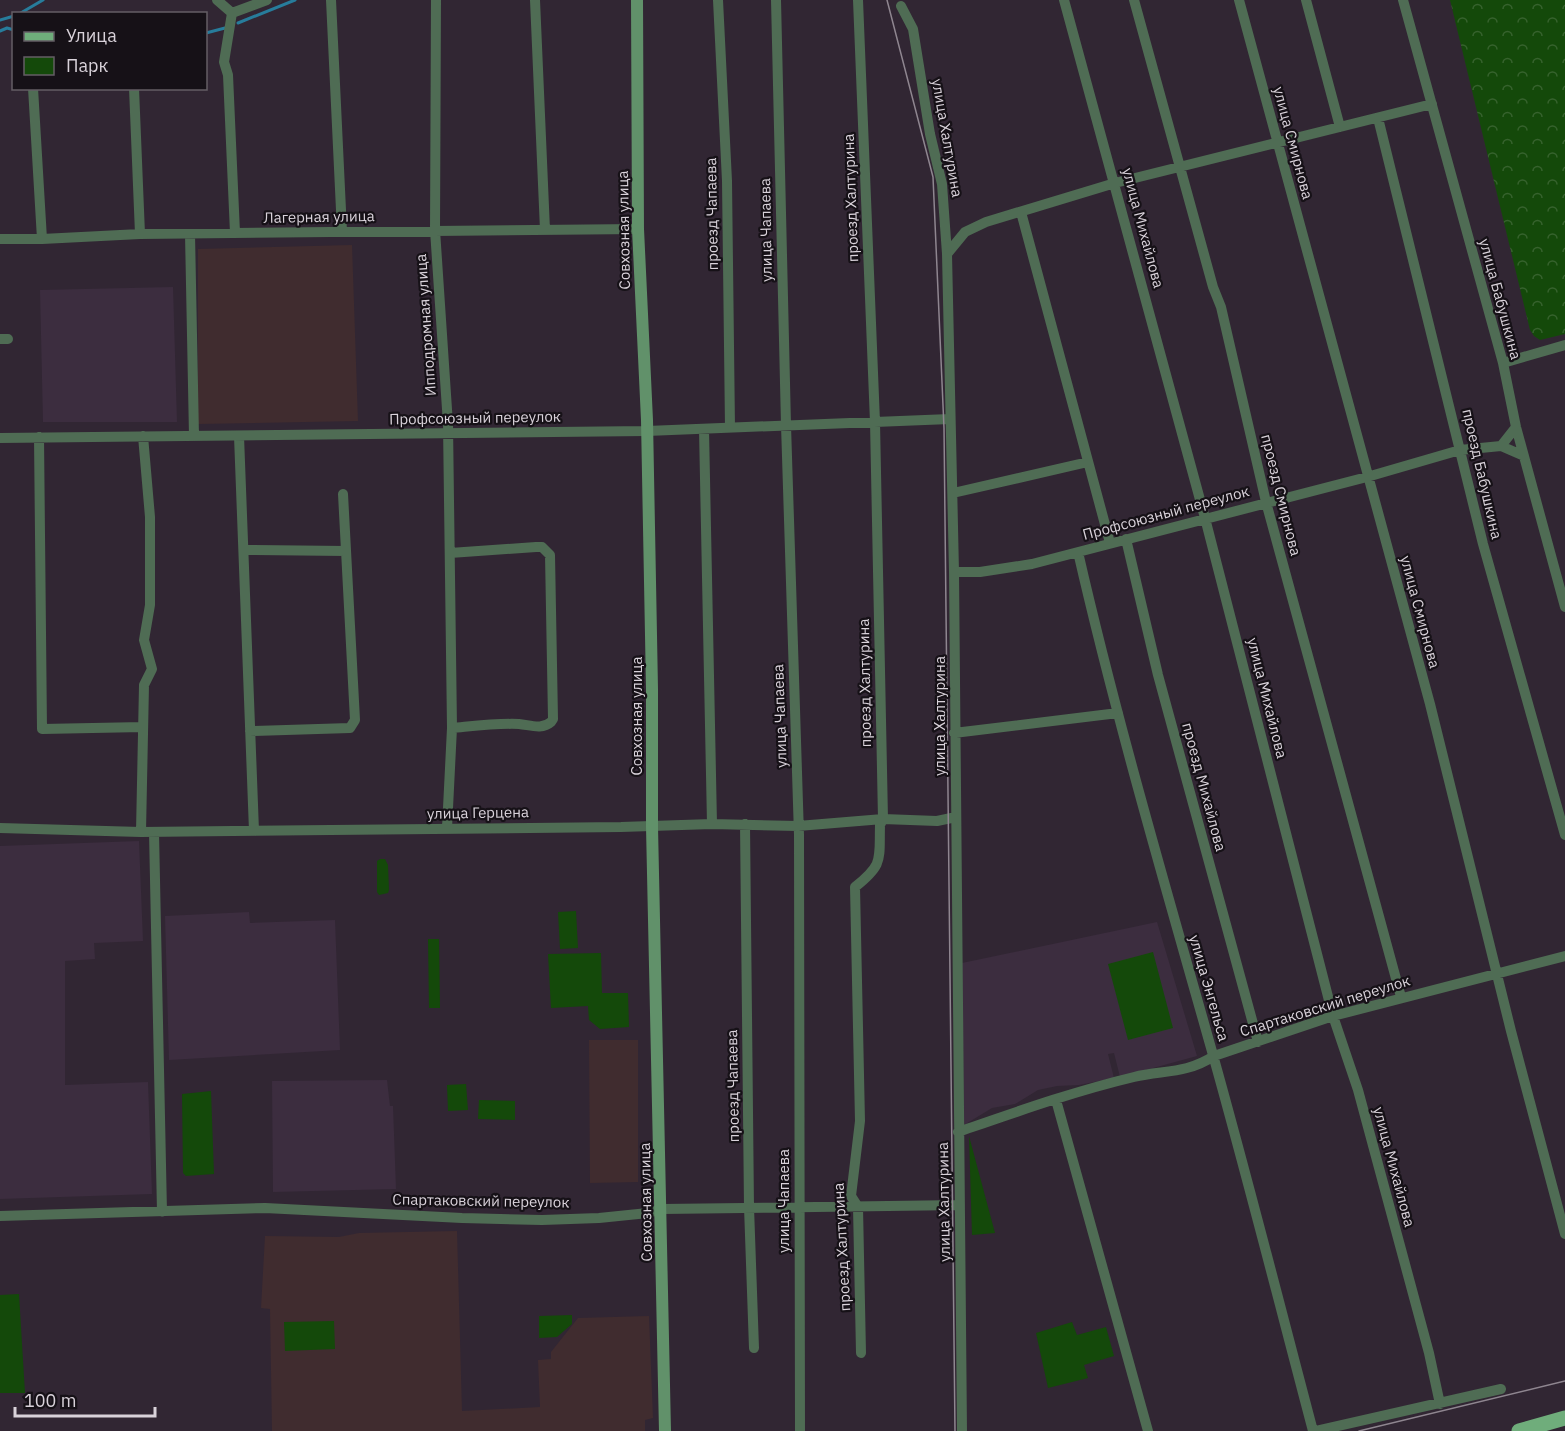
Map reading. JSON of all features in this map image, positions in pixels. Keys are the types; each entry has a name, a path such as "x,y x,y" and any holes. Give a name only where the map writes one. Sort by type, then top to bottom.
{"main road":[{"path":"1519,1431 1565,1418"}],"street":[{"path":"217,0 232,13"},
{"path":"232,13 267,0"},
{"path":"331,0 342,231"},
{"name":"Ипподромная улица","path":"436,0 435,230 448,434 450,553 452,729 447,828"},
{"path":"535,0 545,230"},
{"name":"Совхозная улица","path":"637,0 638,229 647,430 652,827 665,1431"},
{"name":"проезд Чапаева","path":"718,0 727,182 730,428"},
{"name":"улица Чапаева","path":"776,0 798,826 800,1431"},
{"name":"проезд Халтурина","path":"858,0 875,422 883,819 880,825 878,866 871,875 855,887 860,1121 851,1196 858,1207 861,1353"},
{"name":"улица Михайлова","path":"1064,0 1205,518 1334,1016 1361,1101 1429,1353 1440,1404"},
{"name":"проезд Смирнова","path":"1134,0 1179,168 1213,287 1221,307 1266,502 1401,998"},
{"name":"улица Смирнова","path":"1239,0 1430,704 1496,973 1565,1234"},
{"path":"1305,0 1340,127"},
{"name":"улица Бабушкина","path":"1403,0 1503,363 1516,427 1565,607"},
{"name":"улица Халтурина","path":"901,6 913,29 930,134 942,184 947,254 953,493 962,1431"},
{"path":"232,13 224,62 228,75 235,233"},
{"path":"33,90 42,239"},
{"path":"134,90 140,234"},
{"path":"947,254 965,232 986,222 1115,183 1432,104"},
{"name":"проезд Бабушкина","path":"1378,118 1483,544 1565,835"},
{"path":"1021,212 1110,543"},
{"name":"Лагерная улица","path":"0,239 140,234 638,229"},
{"path":"190,234 194,436"},
{"path":"1503,363 1565,345"},
{"name":"Профсоюзный переулок","path":"0,438 704,429 950,419"},
{"path":"1516,427 1500,446 1524,456"},
{"path":"704,429 712,824"},
{"path":"141,832 144,685 152,669 144,640 150,604 150,517 143,436"},
{"path":"239,436 254,831"},
{"path":"39,438 42,729 143,727"},
{"name":"Профсоюзный переулок","path":"954,572 980,572 1032,564 1367,477 1460,450 1500,446"},
{"path":"953,493 1088,462"},
{"path":"250,731 350,728 355,720 343,494"},
{"name":"проезд Михайлова","path":"1126,539 1158,675 1258,1042"},
{"path":"450,553 542,547 550,555 553,719 548,726 543,727 488,724 452,729"},
{"path":"244,550 346,551"},
{"name":"улица Энгельса","path":"1078,552 1103,660 1171,910 1214,1056 1314,1431"},
{"path":"954,733 1118,713"},
{"name":"улица Герцена","path":"0,828 154,832 652,827 712,824 798,826 883,819 937,821 956,817"},
{"name":"проезд Чапаева","path":"745,824 749,1207 754,1348"},
{"path":"154,832 162,1212"},
{"name":"Спартаковский переулок","path":"958,1132 1137,1076 1170,1073 1202,1064 1214,1056 1334,1016 1565,956"},
{"path":"1056,1100 1148,1431"},
{"name":"Спартаковский переулок","path":"0,1216 265,1208 543,1220 599,1218 648,1213 662,1209 960,1205"},
{"path":"1314,1431 1501,1389"}],"shaded area":[{"path":"352,245 358,421 198,424 198,249"},
{"path":"173,287 177,422 43,422 40,290"},
{"path":"139,841 143,941 94,943 95,959 65,961 65,1085 148,1082 152,1194 0,1199 0,846"},
{"path":"249,912 250,923 335,920 340,1050 169,1060 165,916"},
{"path":"1157,922 1197,1056 1120,1077 1114,1053 1108,1054 1114,1078 1038,1090 1015,1104 992,1108 964,1125 962,963"},
{"path":"589,1040 638,1040 638,1182 590,1183"},
{"path":"387,1080 390,1106 393,1106 396,1189 273,1192 272,1081"},
{"path":"457,1231 462,1411 540,1407 538,1360 551,1359 551,1352 578,1318 649,1316 653,1418 645,1420 645,1431 272,1431 270,1309 261,1308 265,1236 339,1237 359,1233"}],"green space":[{"path":"1450,0 1565,0 1565,334 1540,340 1530,330"},
{"path":"385,859 388,865 389,890 388,893 379,895 377,892 377,861"},
{"path":"576,911 578,948 560,949 558,912"},
{"path":"428,939 439,939 440,1008 429,1008"},
{"path":"1153,952 1173,1028 1128,1040 1108,964"},
{"path":"601,953 602,993 628,993 629,1027 600,1029 589,1020 588,1006 551,1008 548,954"},
{"path":"466,1084 468,1110 448,1111 447,1085"},
{"path":"211,1091 214,1174 186,1176 183,1173 182,1094"},
{"path":"479,1100 515,1101 515,1120 478,1119"},
{"path":"969,1136 995,1233 972,1235"},
{"path":"19,1294 25,1393 0,1393 0,1295"},
{"path":"572,1315 572,1324 557,1337 539,1338 539,1316"},
{"path":"334,1321 335,1349 285,1351 284,1322"},
{"path":"1072,1322 1077,1335 1106,1327 1114,1356 1084,1365 1088,1378 1048,1388 1036,1333"}],"waterway":[{"path":"22,12 43,0"},
{"path":"238,23 295,0"},
{"path":"0,20 12,17"},
{"path":"0,31 7,28 12,29"},
{"path":"207,33 225,28"}],"tram line":[{"path":"887,0 933,177 944,428 955,1431"},
{"path":"1359,1431 1565,1381"}]}
